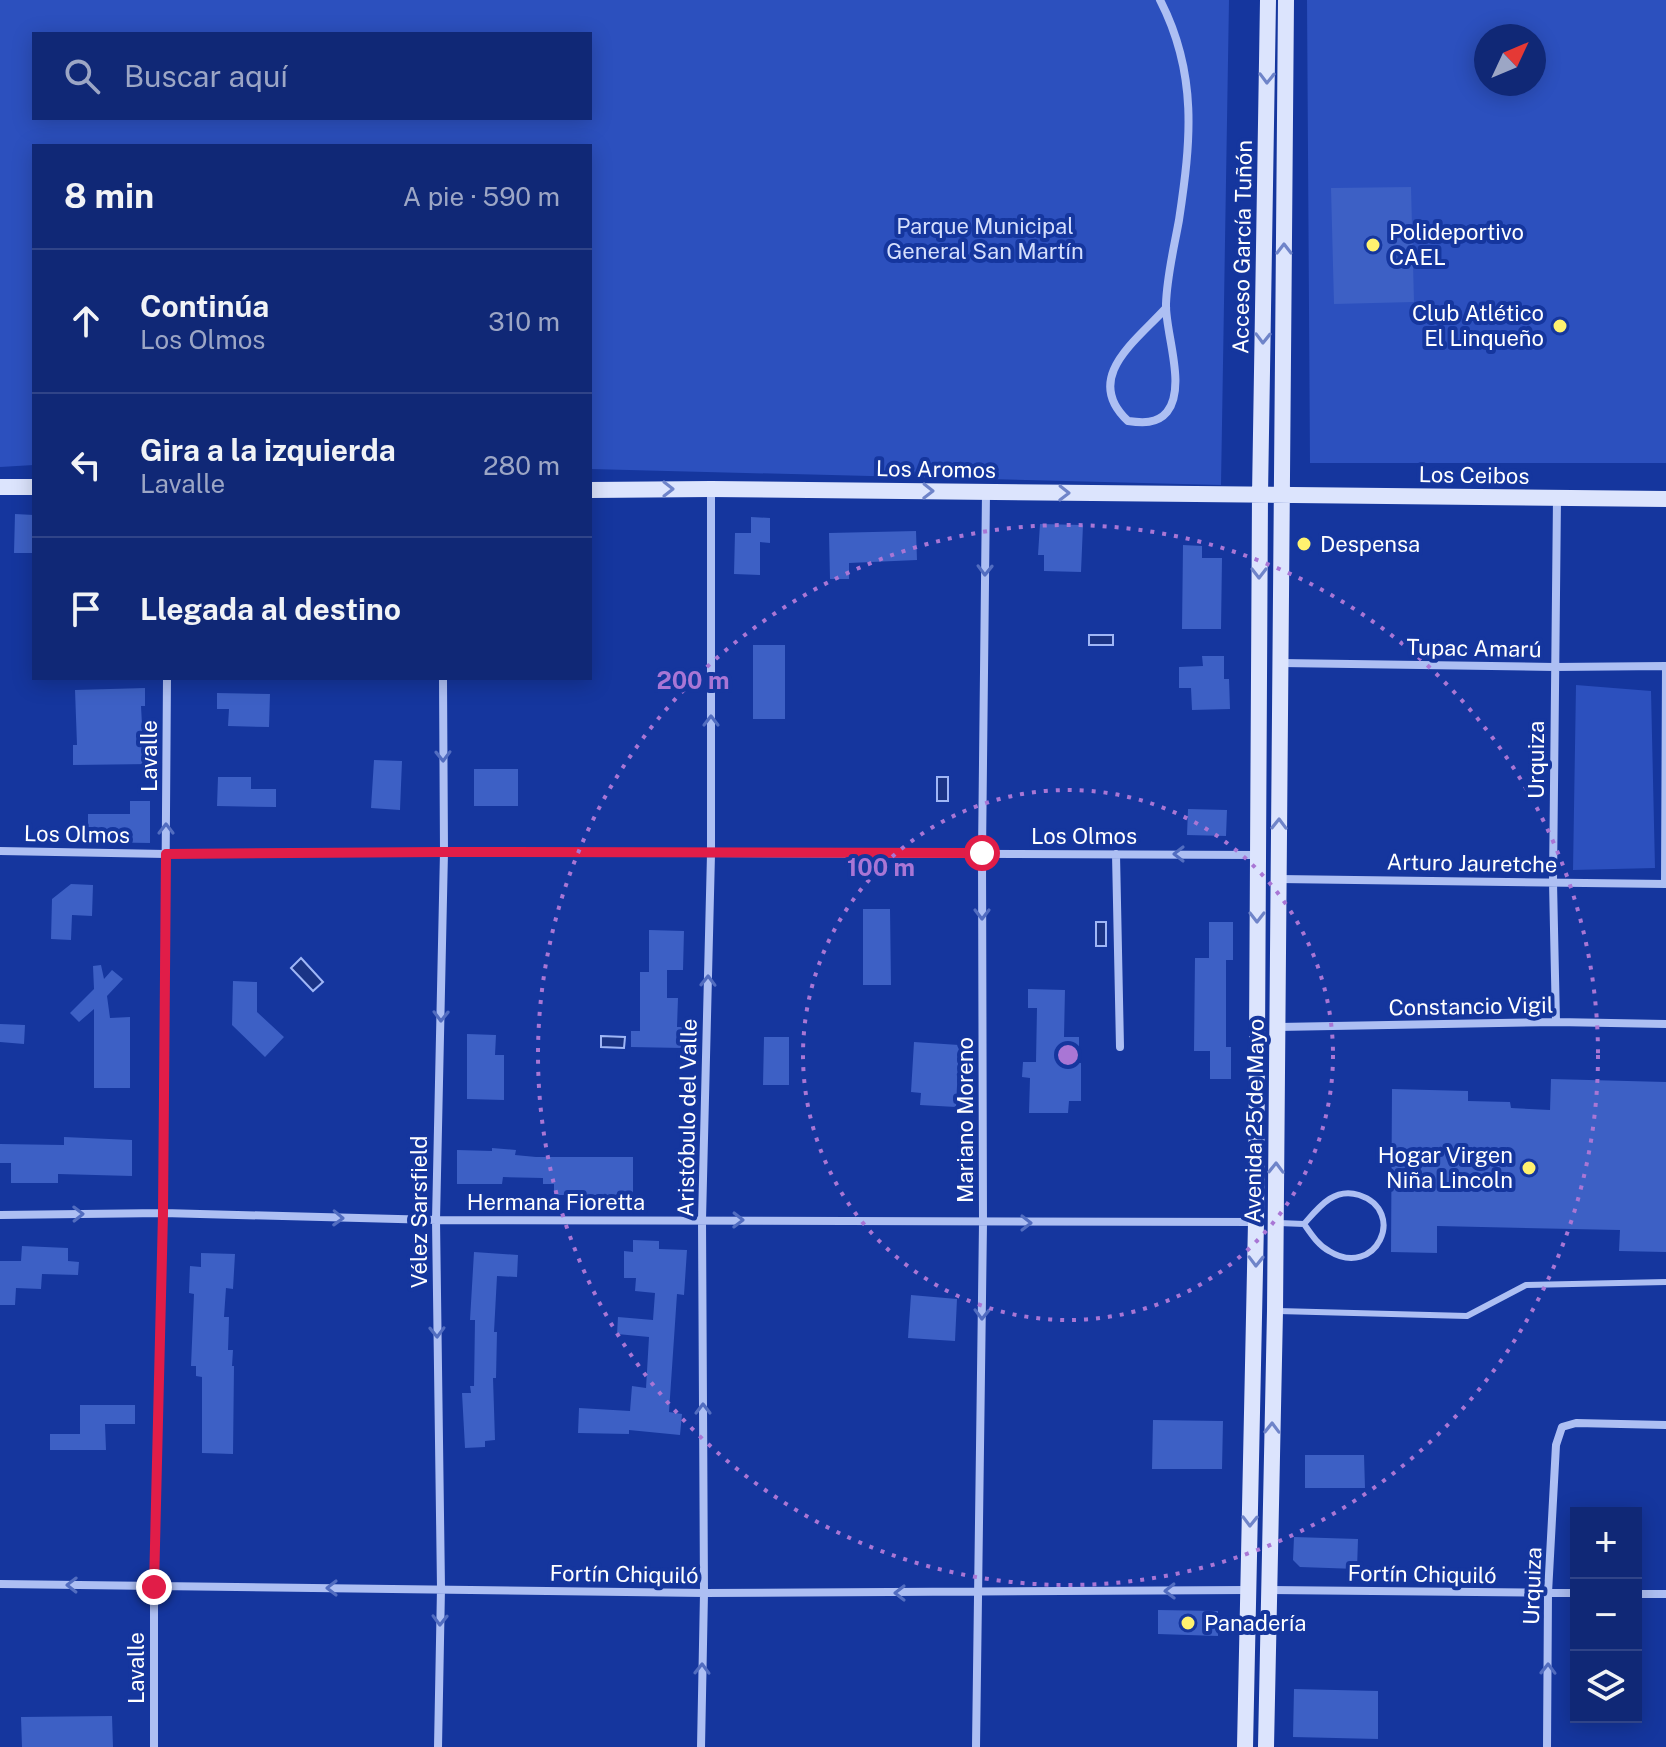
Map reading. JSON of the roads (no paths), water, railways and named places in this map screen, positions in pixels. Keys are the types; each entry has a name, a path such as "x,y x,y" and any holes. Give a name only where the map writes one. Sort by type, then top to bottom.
{"main road":[{"name":"Acceso García Tuñón","path":"1260,495 1268,0"},
{"name":"Acceso García Tuñón","path":"1282,495 1286,0"},
{"path":"0,487 32,487"},
{"name":"Los Aromos","path":"592,490 1282,495"},
{"name":"Avenida 25 de Mayo","path":"1245,1747 1256,1222 1260,495"},
{"name":"Avenida 25 de Mayo","path":"1266,1747 1275,1311 1282,495"},
{"name":"Los Ceibos","path":"1282,495 1666,499"},
{"path":"1257,855 1279,855"},
{"path":"1257,879 1278,879"},
{"path":"1256,1222 1275,1223"},
{"path":"1248,1590 1268,1590"}],"street":[{"path":"1160,0 1176,39 1187,82 1190,127 1166,308 1173,351 1174,394 1168,412 1153,422 1128,421 1116,410 1108,386 1113,367 1166,308"},
{"name":"Aristóbulo del Valle","path":"701,1747 704,1593 702,1220 711,854 711,489"},
{"name":"Mariano Moreno","path":"976,1747 983,1223 982,853 986,492"},
{"name":"Urquiza","path":"1556,1022 1553,882 1557,498"},
{"name":"Tupac Amarú","path":"1281,663 1666,666"},
{"path":"1666,666 1666,884"},
{"name":"Lavalle","path":"154,1747 154,1587 163,1213 167,680"},
{"name":"Vélez Sarsfield","path":"438,1747 441,1588 436,1220 444,852 443,680"},
{"name":"Los Olmos","path":"0,851 166,854 1257,855"},
{"path":"1116,854 1120,1047"},
{"name":"Arturo Jauretche","path":"1278,879 1666,884"},
{"name":"Constancio Vigil","path":"1277,1027 1556,1022 1666,1024"},
{"name":"Hermana Fioretta","path":"0,1215 163,1213 436,1220 1256,1222"},
{"name":"Urquiza","path":"1547,1747 1548,1593 1556,1445 1562,1427 1576,1423 1666,1425"},
{"name":"Fortín Chiquiló","path":"0,1584 704,1593 1248,1590"},
{"name":"Fortín Chiquiló","path":"1268,1590 1570,1593"},
{"path":"1642,1594 1666,1594"}],"lane":[{"path":"1275,1223 1304,1224 1328,1251 1344,1258 1359,1259 1372,1251 1383,1233 1383,1216 1377,1207 1368,1199 1344,1192 1319,1206 1304,1224"},
{"path":"1275,1311 1467,1316 1526,1285 1666,1282"}],"place":[{"name":"Polideportivo CAEL","path":"1373,245"},
{"name":"Club Atlético El Linqueño","path":"1560,326"},
{"name":"Despensa","path":"1304,544"},
{"name":"Hogar Virgen Niña Lincoln","path":"1529,1168"},
{"name":"Panadería","path":"1188,1623"}],"park label":[{"name":"Parque Municipal General San Martín","path":"985,238"}]}
